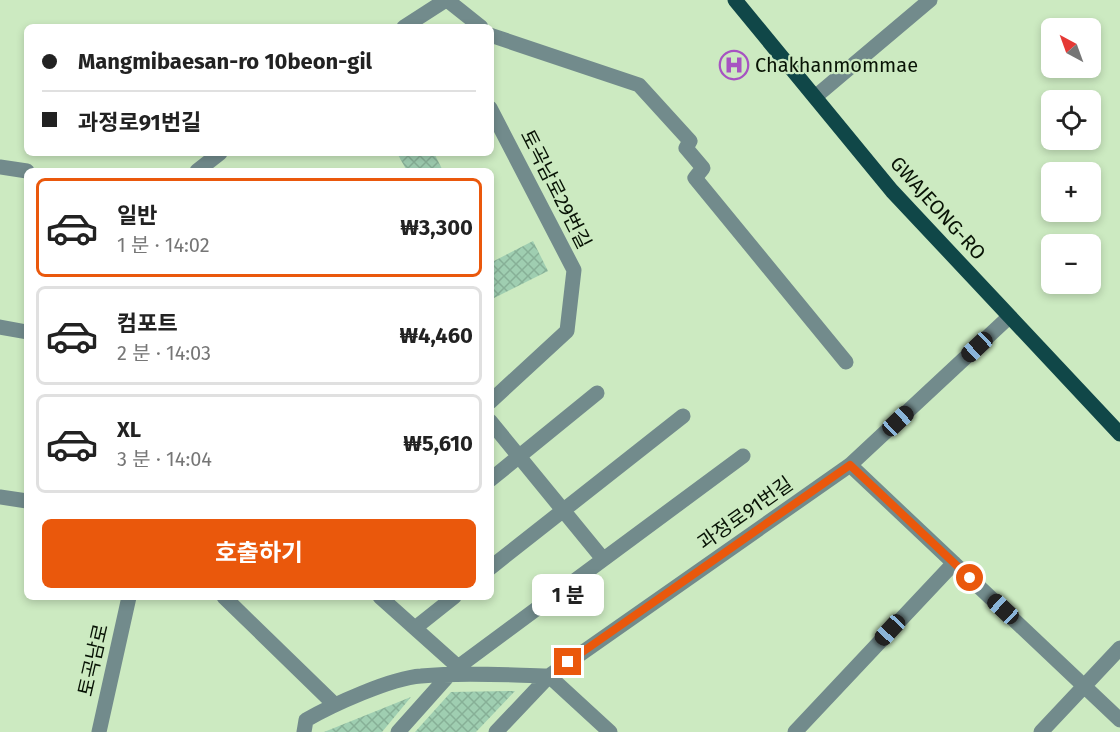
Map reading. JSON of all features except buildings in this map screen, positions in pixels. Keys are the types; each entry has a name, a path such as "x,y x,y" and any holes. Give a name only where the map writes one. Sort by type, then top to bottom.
{"main road":[{"name":"GWAJEONG-RO","path":"735,0 892,191 1120,434"}],"street":[{"path":"409,24 447,0 477,24"},
{"path":"815,97 930,0"},
{"path":"494,36 639,85 690,141 686,148 703,168 695,178 846,362"},
{"name":"토곡남로29번길","path":"494,116 574,270 567,330 494,398"},
{"path":"201,168 216,156"},
{"path":"0,167 24,171"},
{"name":"과정로91번길","path":"496,732 549,676 850,465 1009,317"},
{"path":"0,327 24,331"},
{"path":"494,477 597,393"},
{"path":"494,565 683,416"},
{"path":"494,426 603,559"},
{"path":"398,732 458,672 603,559 743,456"},
{"path":"850,465 1120,720"},
{"path":"0,497 24,501"},
{"path":"795,732 954,563"},
{"name":"토곡남로","path":"99,732 128,600"},
{"path":"227,600 334,704"},
{"path":"383,600 415,628 458,672"},
{"path":"415,628 450,600"},
{"path":"1041,732 1120,648"},
{"path":"304,732 306,720 334,704 418,676 458,672 549,676 610,732"}],"place":[{"name":"Chakhanmommae","path":"734,65"}],"route":[{"path":"568,662 850,465 970,578"}]}
